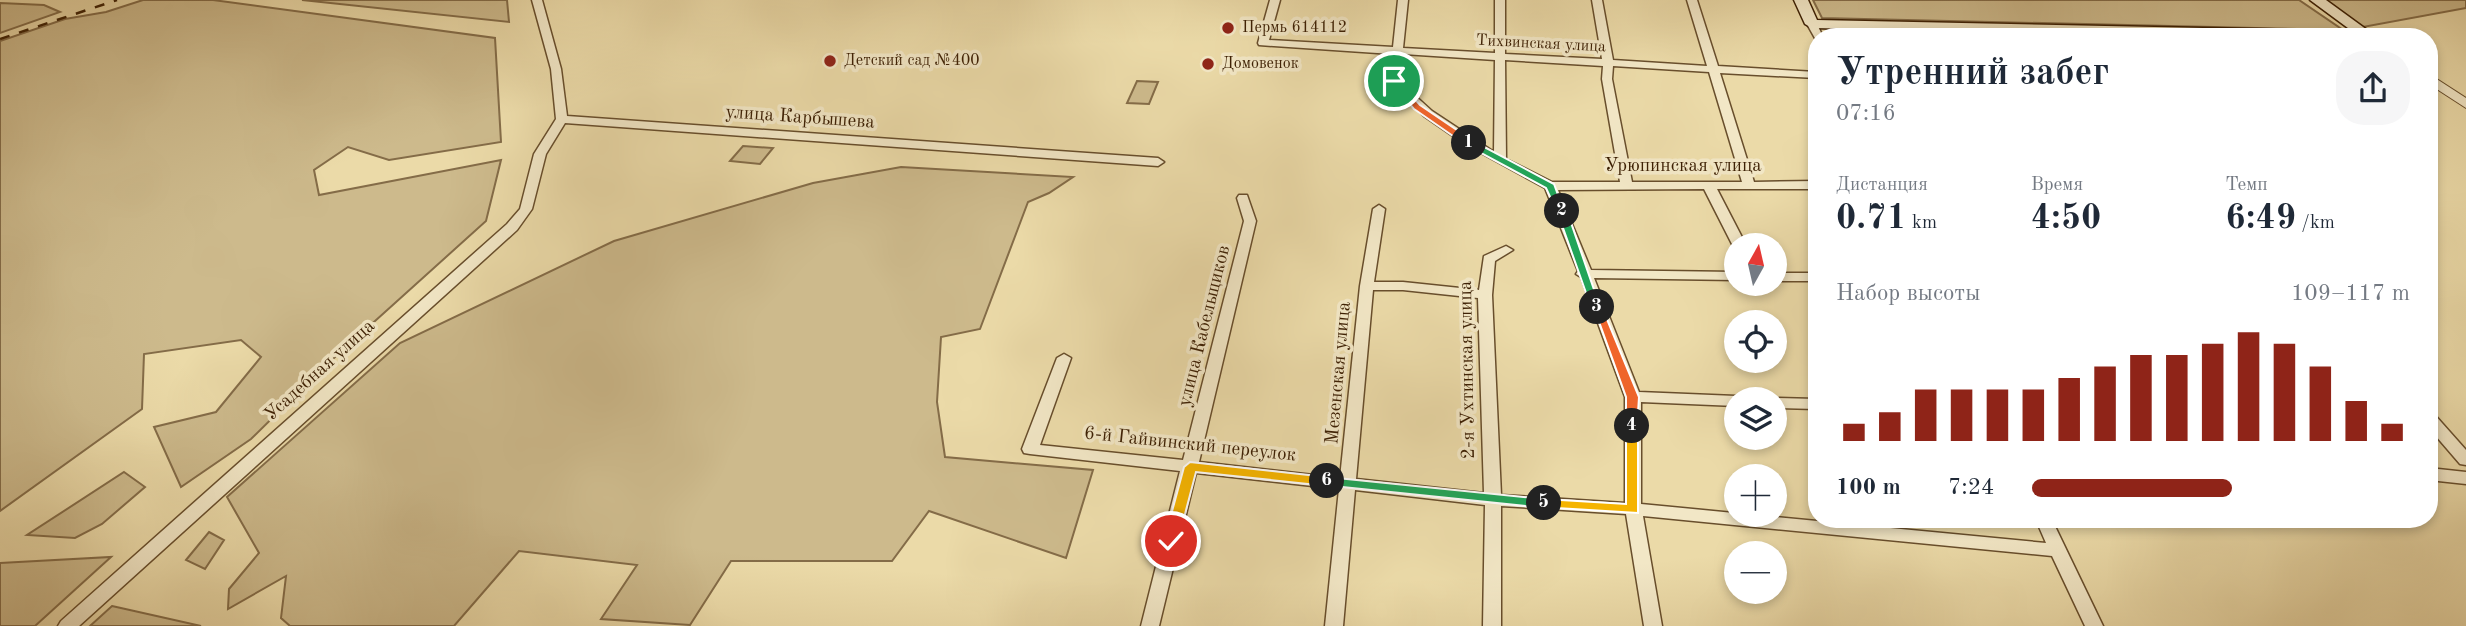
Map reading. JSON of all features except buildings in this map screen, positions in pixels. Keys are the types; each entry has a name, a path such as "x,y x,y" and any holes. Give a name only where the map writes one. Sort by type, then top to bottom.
{"main road":[{"path":"1801,0 1814,28"},
{"path":"2317,0 2357,28"}],"street":[{"path":"537,0 556,69 562,120"},
{"name":"Тихвинская улица","path":"1275,0 1263,43 1808,75"},
{"path":"1403,0 1394,86 1431,117 1550,186 1633,397 1633,509 1653,626"},
{"path":"1500,0 1500,159"},
{"path":"1597,0 1608,64 1607,79 1628,186"},
{"path":"1692,0 1749,185"},
{"path":"2438,84 2465,102"},
{"name":"улица Карбышева","path":"562,120 1158,162"},
{"name":"Усадебная улица","path":"67,626 512,227 526,209 540,155 562,120"},
{"name":"Урюпинская улица","path":"1550,186 1808,185"},
{"path":"1709,186 1733,233"},
{"name":"улица Кабельщиков","path":"1150,626 1250,220 1243,198"},
{"name":"Мезенская улица","path":"1334,626 1367,286 1379,209"},
{"name":"2-я Ухтинская улица","path":"1492,626 1493,500 1485,295 1489,259 1506,250"},
{"path":"1583,274 1724,276"},
{"path":"1787,277 1808,277"},
{"path":"1367,286 1436,288 1485,295"},
{"name":"6-й Гайвинский переулок","path":"1064,358 1030,449 1493,500 1633,509 1808,526"},
{"path":"1633,397 1724,401"},
{"path":"1787,403 1808,404"},
{"path":"2438,428 2466,460"},
{"path":"2438,475 2466,478"},
{"name":"6-й Гайвинский переулок","path":"1829,528 2057,550"},
{"path":"2047,528 2094,626"}],"shaded area":[{"path":"143,0 213,0 495,38 501,142 389,160 348,147 314,170 319,195 501,160 486,221 324,367 251,439 181,487 154,427 216,412 261,357 241,340 144,354 142,409 0,511 0,41 65,19 106,12"},
{"path":"302,0 507,0 509,22"},
{"path":"1813,0 2299,0 2340,28 2256,28 1822,18"},
{"path":"2324,0 2466,0 2466,8 2363,27"},
{"path":"0,3 44,5 60,12 0,33"},
{"path":"1137,81 1158,82 1149,104 1127,103"},
{"path":"743,146 773,148 760,164 730,161"},
{"path":"901,167 1073,177 1049,193 1028,202 980,329 941,337 937,402 945,457 1093,470 1066,558 929,511 892,561 731,561 690,625 601,619 637,565 519,551 454,626 290,626 281,618 286,576 228,609 229,589 259,553 227,497 400,343 614,241 813,183"},
{"path":"124,472 145,487 102,524 75,538 27,535"},
{"path":"209,532 224,540 205,569 186,560"},
{"path":"111,557 35,626 0,626 0,563"},
{"path":"112,606 201,626 90,626"}],"railway":[{"path":"0,39 117,0"}],"place":[{"name":"Пермь 614112","path":"1228,28"},
{"name":"Детский сад №400","path":"830,61"},
{"name":"Домовенок","path":"1208,64"}],"route":[{"path":"1171,541 1190,467 1493,500 1633,509 1633,397 1583,274 1557,198 1550,186 1450,131 1417,107 1394,81"}]}
